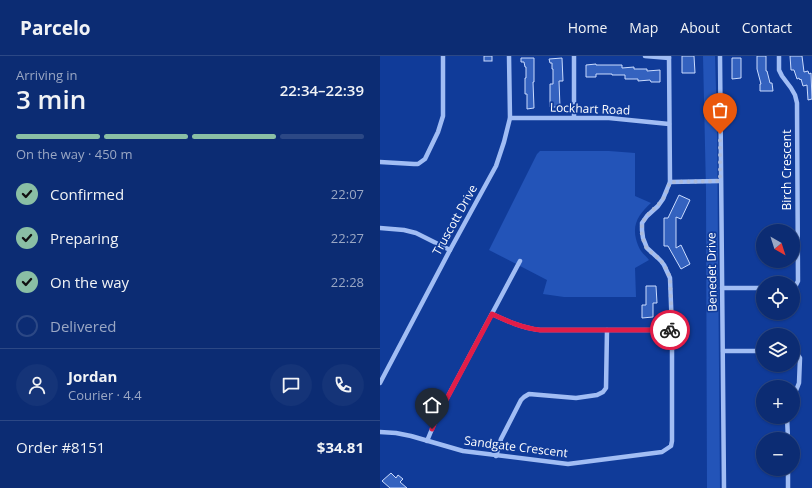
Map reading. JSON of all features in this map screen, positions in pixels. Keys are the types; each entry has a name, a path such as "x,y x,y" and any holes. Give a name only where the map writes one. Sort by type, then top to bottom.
{"street":[{"path":"380,162 418,164 425,159 438,132 443,116 443,56"},
{"name":"Truscott Drive","path":"380,383 496,166 510,118 509,56"},
{"path":"574,56 574,117"},
{"path":"646,56 669,57"},
{"name":"Benedet Drive","path":"720,56 724,488"},
{"name":"Birch Crescent","path":"778,56 779,70 795,95 797,103 798,276"},
{"name":"Sandgate Crescent","path":"380,432 412,436 463,451 568,464 662,452 666,451 671,446 672,330 670,278 661,261 647,248 642,238 642,223 658,206 670,182 669,57"},
{"name":"Lockhart Road","path":"510,118 609,118 669,124"},
{"path":"670,182 720,181"},
{"path":"380,228 404,230 416,233 450,250"},
{"path":"428,441 437,417 520,261"},
{"path":"722,288 756,288"},
{"path":"492,314 512,324 540,330 672,330"},
{"path":"496,456 501,439 520,400 529,394 576,398 597,395 603,392 606,388 607,330"},
{"path":"723,351 756,351"},
{"path":"788,476 788,488"}],"shaded area":[{"path":"703,56 715,56 717,124 720,488 707,488 706,190"},
{"path":"540,151 609,151 635,153 635,196 651,203 640,215 635,228 636,239 639,247 649,260 635,268 636,297 564,297 543,294 547,280 489,250 537,154"}],"building":[{"path":"484,56 492,56 492,61 484,61"},
{"path":"682,56 694,56 695,73 682,73"},
{"path":"757,56 766,56 766,71 770,83 772,83 773,91 760,91 761,84 757,69"},
{"path":"790,56 802,56 804,72 808,71 809,74 811,73 812,99 808,100 807,85 803,86 801,79 797,79 794,70 791,70"},
{"path":"521,58 534,58 534,108 527,109 527,94 525,94 526,67 524,62 521,62"},
{"path":"562,58 563,81 559,81 560,107 550,107 550,84 553,84 553,69 552,63 550,63 549,59"},
{"path":"732,58 741,58 741,78 732,79"},
{"path":"586,65 622,65 622,68 634,67 634,69 647,69 647,71 660,70 660,82 625,79 625,75 612,74 596,74 596,77 586,77"},
{"path":"679,195 690,200 681,219 676,217 676,248 681,245 690,264 681,269 668,246 664,246 664,218 668,218"},
{"path":"646,286 656,286 657,303 653,303 653,317 642,318 642,305 646,305"},
{"path":"391,473 396,478 398,475 403,479 400,482 407,488 390,488 382,481"}],"way so far":[{"path":"670,330 672,330 670,278 664,265 644,243 642,238 642,223 658,206 667,192 670,182 720,181 720,134"}],"route":[{"path":"432,429 492,314 512,324 540,330 670,330"}]}
